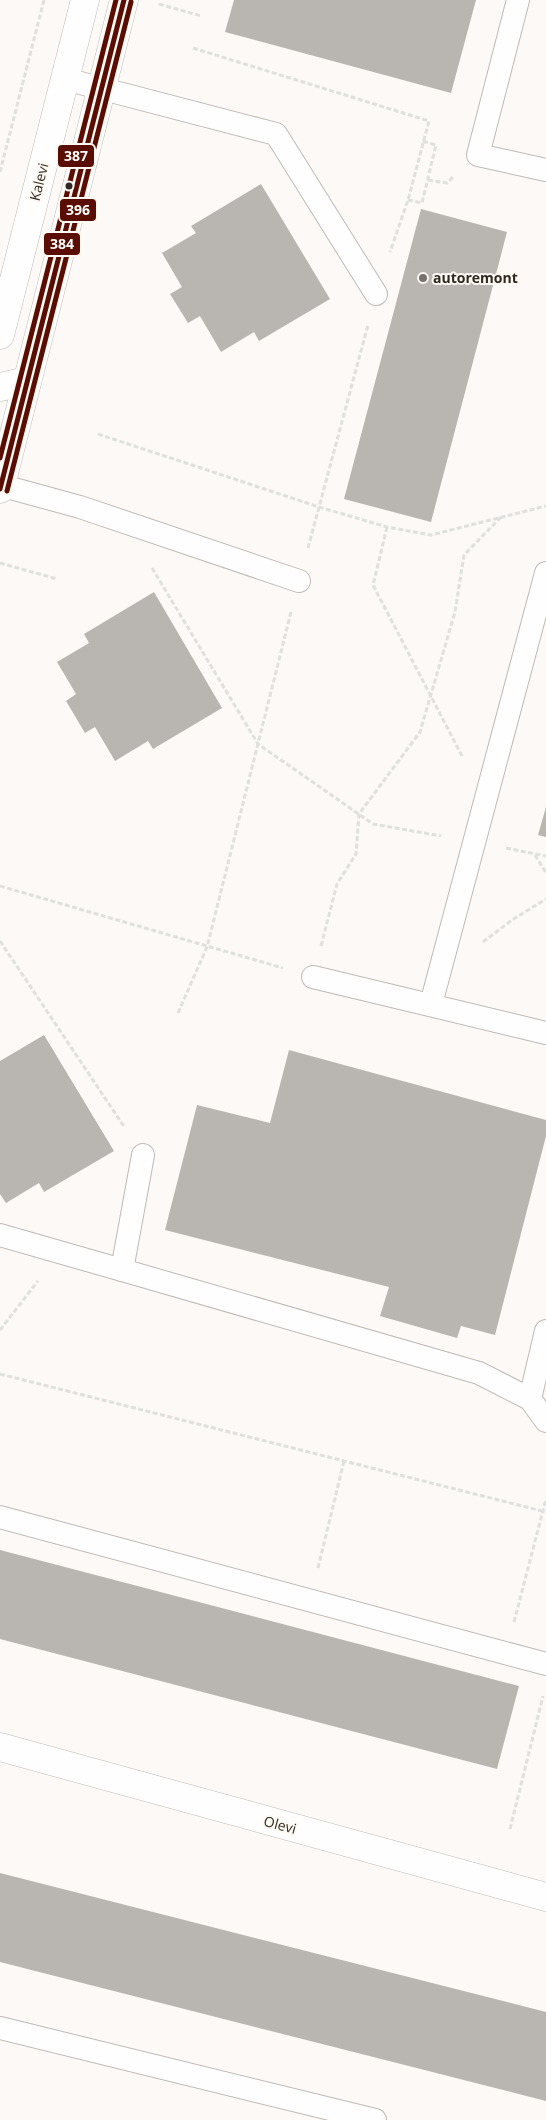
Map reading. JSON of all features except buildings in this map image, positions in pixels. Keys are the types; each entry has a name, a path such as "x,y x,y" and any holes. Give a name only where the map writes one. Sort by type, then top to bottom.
{"main road":[{"name":"Kalevi","path":"0,335 85,0"},
{"path":"0,487 124,0"},
{"path":"0,387 27,381"},
{"name":"Olevi","path":"5,1750 546,1897"}],"lane":[{"path":"518,0 478,154 546,170"},
{"path":"65,79 276,134 376,294"},
{"path":"0,487 80,507 299,582"},
{"path":"431,1004 546,573"},
{"path":"313,977 546,1033"},
{"path":"122,1270 143,1155"},
{"path":"0,1235 479,1373 530,1399 546,1421"},
{"path":"530,1399 546,1331"},
{"path":"0,1517 546,1664"},
{"path":"0,2028 375,2120"}],"path":[{"path":"0,172 44,0"},
{"path":"156,3 201,16"},
{"path":"178,1013 207,947 299,582 376,294 408,200 422,141 429,121 193,48"},
{"path":"408,200 422,203 428,180 436,145 422,141"},
{"path":"98,434 319,507 387,527 431,535 546,506"},
{"path":"0,886 313,977 337,884 356,854 359,814 420,732 455,612 464,555 501,517"},
{"path":"125,523 258,744 373,824 546,856"},
{"path":"387,527 373,585 485,801"},
{"path":"0,563 57,579"},
{"path":"535,854 546,872"},
{"path":"438,976 512,920 546,899"},
{"path":"0,941 143,1155"},
{"path":"0,1330 59,1252"},
{"path":"0,1374 544,1512"},
{"path":"310,1600 344,1461"},
{"path":"506,1652 546,1499"},
{"path":"510,1829 544,1695"}],"transit line":[{"name":"387","path":"0,458 116,0"},
{"name":"384","path":"0,489 124,0"},
{"name":"396","path":"7,491 131,2"}],"place":[{"name":"autoremont","path":"423,278"}]}
